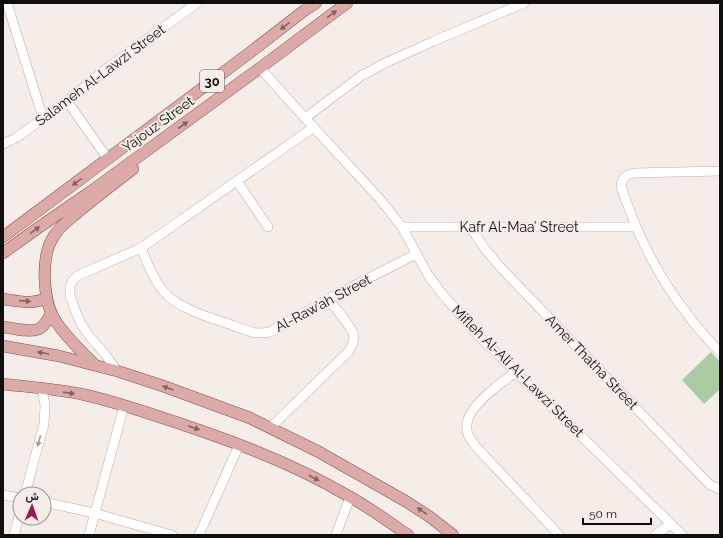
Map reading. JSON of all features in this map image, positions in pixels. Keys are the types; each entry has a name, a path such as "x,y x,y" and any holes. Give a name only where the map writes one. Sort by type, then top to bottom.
{"main road":[{"name":"Yajouz Street","path":"3,237 316,3"},
{"name":"Yajouz Street","path":"3,253 163,139 347,3"},
{"path":"94,365 57,324 52,314 46,298 45,261 48,248 54,235 62,226 84,206 148,158 158,148 163,139"},
{"path":"3,299 35,302 42,301 46,298"},
{"path":"3,327 33,330 38,329 52,314"},
{"path":"3,346 59,356 117,371 250,418 319,452 407,502 430,517 452,535"},
{"path":"3,384 82,394 184,425 262,453 350,497 408,535"}],"street":[{"path":"7,3 43,118"},
{"name":"Salameh Al-Lawzi Street","path":"3,144 16,138 67,101 110,66 197,3"},
{"path":"305,118 361,76 385,63 524,3"},
{"name":"Mifleh Al-Ali Al-Lawzi Street","path":"260,68 379,198 402,227 428,275 474,331 682,535"},
{"path":"67,101 108,159"},
{"path":"117,371 81,324 70,295 70,286 73,280 79,275 142,248 314,127"},
{"path":"720,171 640,172 628,174 623,178 621,185 636,227 650,257 687,314 720,352"},
{"path":"628,174 640,176 720,175"},
{"path":"237,181 268,227"},
{"name":"Kafr Al-Maa’ Street","path":"402,227 636,227"},
{"name":"Amer Thatha Street","path":"471,228 485,250 502,269 710,485 720,489"},
{"name":"Al-Raw’ah Street","path":"142,248 154,276 166,296 197,313 254,332 266,333 416,254"},
{"path":"270,428 352,345 354,340 353,333 328,300"},
{"path":"516,372 475,406 470,413 467,423 467,431 472,441 559,535"},
{"path":"27,486 44,424 45,406 42,389"},
{"path":"89,535 124,406"},
{"path":"199,535 239,445"},
{"path":"336,535 350,497"},
{"path":"52,504 94,513 172,535"},
{"path":"655,535 672,524"}],"green space":[{"path":"711,352 720,362 720,389 704,404 682,380"}]}
